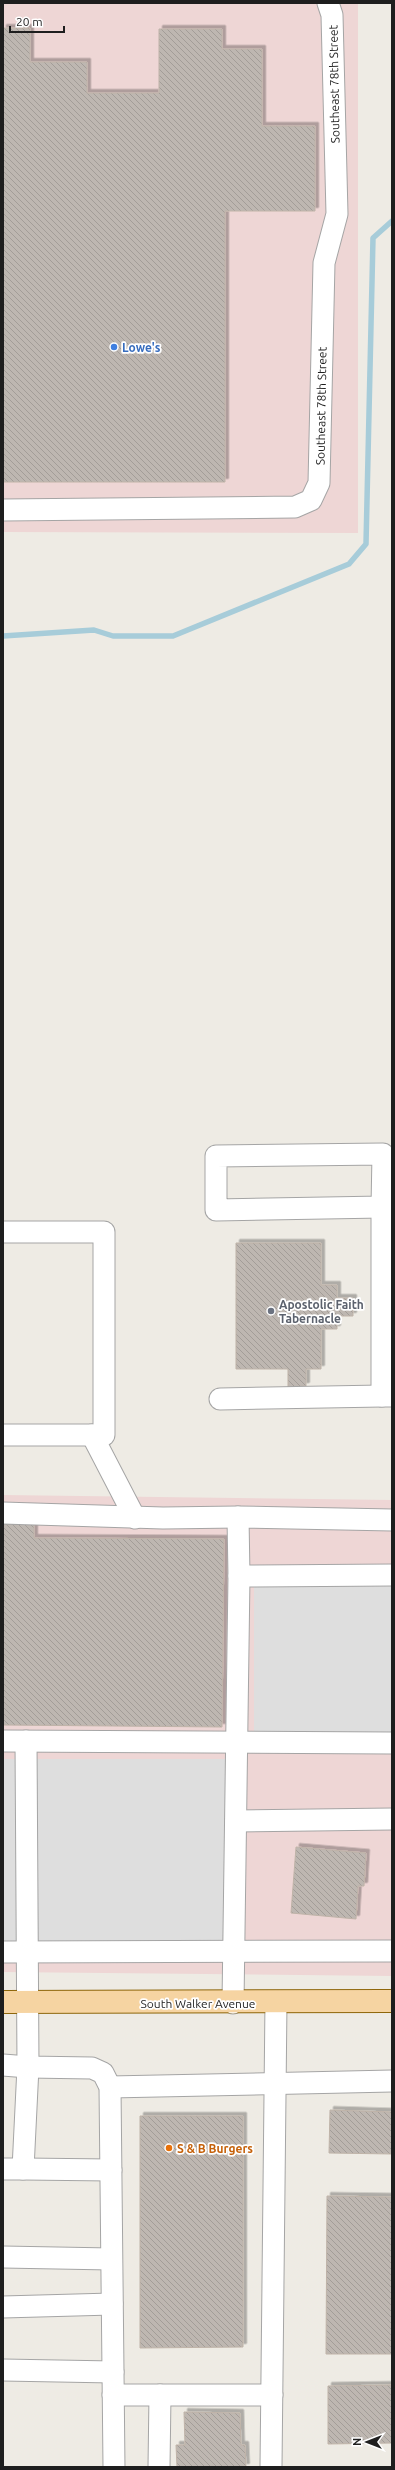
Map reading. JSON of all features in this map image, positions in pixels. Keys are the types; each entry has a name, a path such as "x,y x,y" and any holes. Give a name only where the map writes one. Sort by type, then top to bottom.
{"main road":[{"name":"South Walker Avenue","path":"3,2002 234,2003 392,2001"}],"lane":[{"name":"Southeast 78th Street","path":"3,510 295,507 311,500 319,483 324,263 337,214 332,15 328,3"},
{"path":"220,1399 387,1396 387,1207 383,1154 216,1156 216,1210 387,1207"},
{"path":"3,1232 104,1232 104,1435 3,1435"},
{"path":"92,1435 135,1518"},
{"path":"3,1513 135,1518 238,1517 392,1520"},
{"path":"234,2003 238,1742 238,1517"},
{"path":"238,1576 392,1575"},
{"path":"3,1741 392,1743"},
{"path":"26,1741 28,2067 13,2169 111,2170"},
{"path":"236,1821 392,1818"},
{"path":"3,1952 392,1951"},
{"path":"271,2467 276,2002"},
{"path":"3,2065 92,2068 103,2073 110,2087 114,2467"},
{"path":"110,2087 392,2081"},
{"path":"3,2257 112,2259"},
{"path":"3,2307 112,2304"},
{"path":"3,2370 113,2372"},
{"path":"113,2395 272,2395"},
{"path":"159,2467 160,2395"}],"shaded area":[{"path":"3,3 358,3 358,533 3,532"},
{"path":"3,1495 392,1500 392,1976 3,1972"},
{"path":"254,1566 392,1566 392,1735 254,1734"},
{"path":"3,1759 228,1759 232,1953 3,1953"}],"building":[{"name":"Lowe's","path":"3,28 30,28 30,62 87,62 87,93 159,93 159,29 222,29 222,49 262,49 262,126 315,126 315,211 225,211 225,482 3,482"},
{"path":"236,1243 321,1243 321,1285 337,1285 337,1298 353,1298 353,1316 337,1316 337,1329 321,1329 321,1369 306,1369 306,1386 288,1387 288,1369 236,1369"},
{"path":"3,1516 34,1516 34,1538 224,1539 222,1727 3,1725"},
{"path":"296,1847 366,1853 364,1886 358,1886 356,1919 291,1913"},
{"path":"330,2110 392,2112 392,2154 329,2153"},
{"path":"140,2116 243,2116 243,2347 140,2348"},
{"path":"327,2196 392,2197 392,2354 326,2354"},
{"path":"392,2385 392,2443 328,2444 328,2386"},
{"path":"184,2412 240,2413 241,2445 245,2445 246,2467 177,2467 176,2445 185,2445"}],"waterway":[{"path":"3,636 94,630 113,636 173,636 349,564 366,544 373,238 392,221"}],"place":[{"name":"Lowe's","path":"114,347"},
{"name":"Apostolic Faith Tabernacle","path":"271,1311"},
{"name":"S & B Burgers","path":"169,2148"}]}
